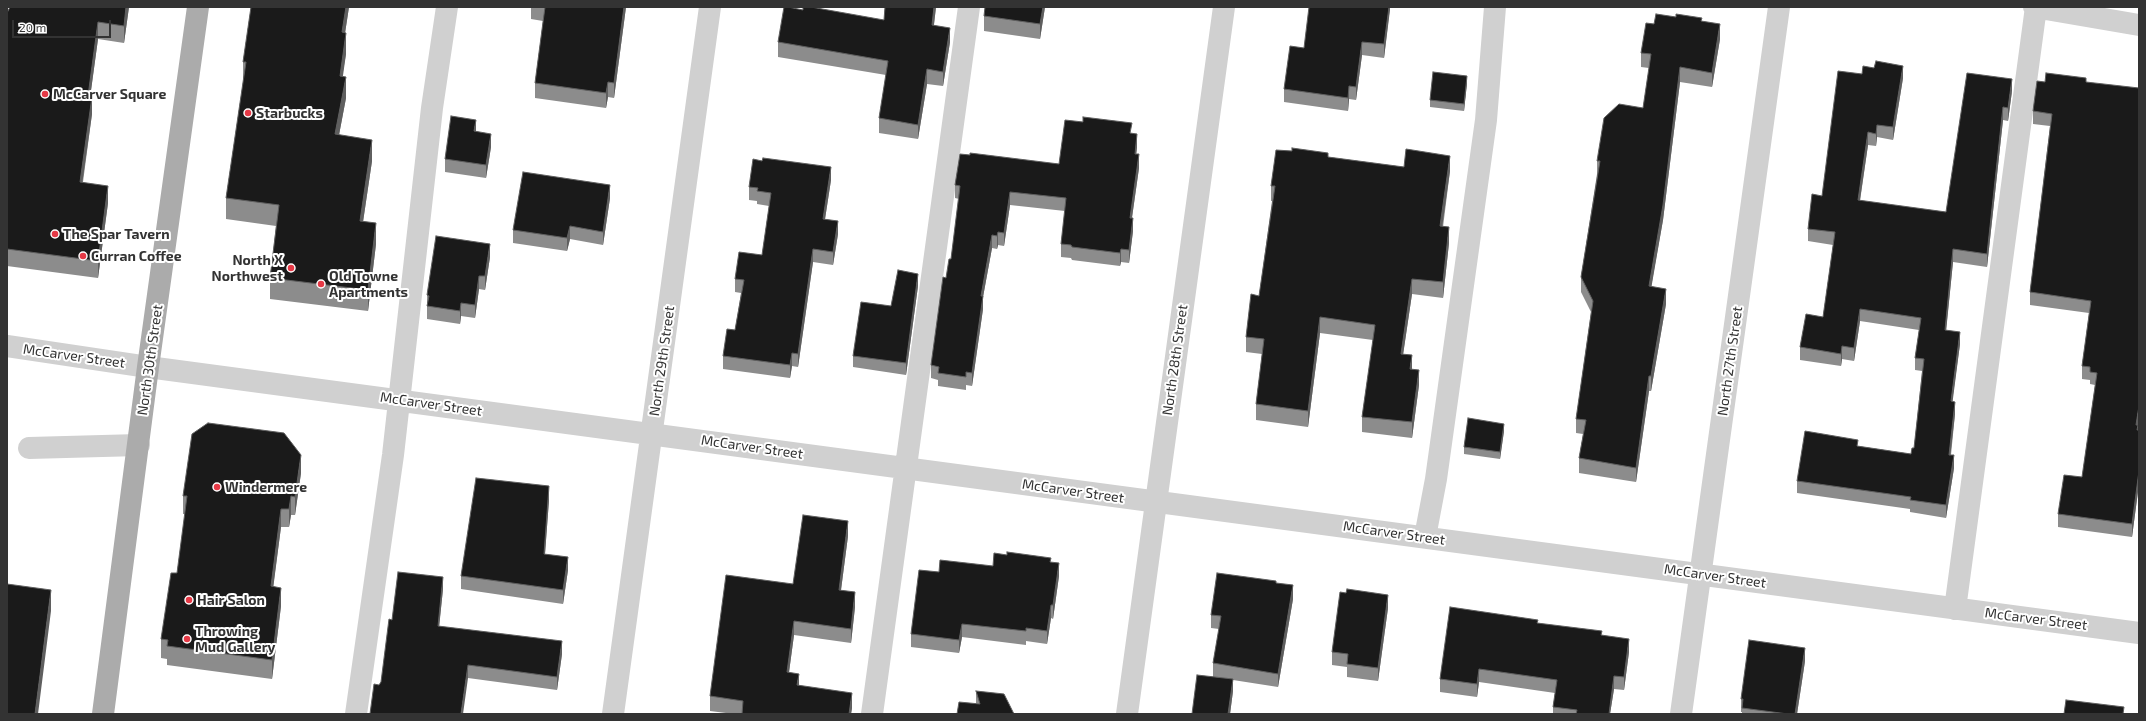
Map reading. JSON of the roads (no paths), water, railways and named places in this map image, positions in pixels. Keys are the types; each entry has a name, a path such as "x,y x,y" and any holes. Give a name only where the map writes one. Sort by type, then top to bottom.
{"main road":[{"name":"North 30th Street","path":"103,714 148,367 198,7"}],"street":[{"path":"356,714 399,400 432,108 447,7"},
{"name":"North 29th Street","path":"613,714 710,7"},
{"path":"872,714 969,7"},
{"name":"North 28th Street","path":"1127,714 1224,7"},
{"path":"1425,537 1436,479 1485,128 1495,7"},
{"name":"North 27th Street","path":"1681,714 1779,7"},
{"path":"1955,610 2036,7 2139,25"},
{"name":"McCarver Street","path":"7,346 148,367 1701,574 1955,610 2034,618 2139,633"},
{"path":"29,448 139,445"}],"place":[{"name":"McCarver Square","path":"45,94"},
{"name":"Starbucks","path":"248,113"},
{"name":"The Spar Tavern","path":"55,234"},
{"name":"Curran Coffee","path":"83,256"},
{"name":"North X Northwest","path":"291,268"},
{"name":"Old Towne Apartments","path":"321,284"},
{"name":"Windermere","path":"217,487"},
{"name":"Hair Salon","path":"189,600"},
{"name":"Throwing Mud Gallery","path":"187,639"}]}
